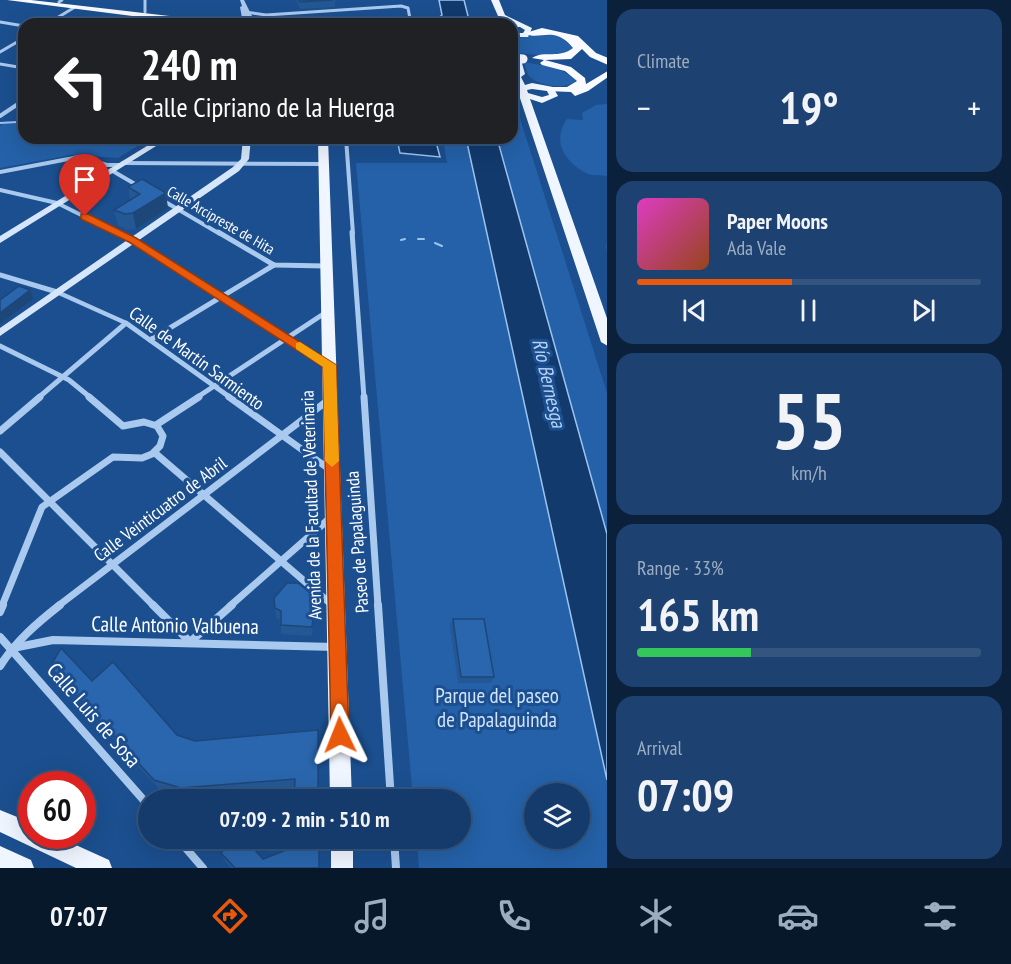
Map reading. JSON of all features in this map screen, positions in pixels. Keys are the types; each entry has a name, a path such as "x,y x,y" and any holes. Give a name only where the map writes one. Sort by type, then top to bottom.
{"highway":[{"path":"11,0 184,18"},
{"path":"40,0 61,1 172,18"},
{"path":"518,27 561,31 581,42 600,65"},
{"path":"518,27 557,32 569,38 578,49 568,57 535,59"},
{"path":"518,57 577,63"},
{"path":"535,59 600,65"},
{"path":"535,59 568,69 582,80 581,85 575,89 552,92"},
{"path":"552,92 586,90 607,75"}],"main road":[{"path":"488,0 496,18"},
{"path":"495,0 505,18"},
{"path":"518,64 524,78 552,92 528,109"},
{"path":"518,80 607,339"},
{"path":"523,92 538,86"},
{"path":"523,92 542,100"},
{"path":"0,240 155,144"},
{"path":"0,333 241,163 245,159 246,144"},
{"name":"Avenida de la Facultad de Veterinaria","path":"323,144 341,789"},
{"path":"0,820 18,828"},
{"path":"61,849 101,868"},
{"path":"342,849 342,868"},
{"path":"0,857 23,868"}],"street":[{"path":"142,18 145,0"},
{"path":"242,1 251,18"},
{"path":"242,1 245,18"},
{"path":"250,15 401,6 408,8 410,18"},
{"path":"58,18 75,8"},
{"path":"1,23 18,25"},
{"path":"0,52 18,42"},
{"path":"0,64 18,67"},
{"path":"0,116 18,106"},
{"name":"Paseo de Papalaguinda","path":"346,144 390,789"},
{"path":"0,172 79,157 118,166 241,163 324,164"},
{"name":"Calle Arcipreste de Hita","path":"118,166 147,191"},
{"path":"0,190 57,203 132,240 330,365"},
{"name":"Calle Arcipreste de Hita","path":"156,197 274,265 327,266"},
{"path":"150,340 274,265"},
{"name":"Calle de Martín Sarmiento","path":"0,276 57,292 126,323 333,472"},
{"path":"156,425 328,311"},
{"path":"0,431 126,323"},
{"path":"0,346 62,377 123,426 140,422 156,425 163,434 164,440 155,453 135,459 113,457 42,507 0,612"},
{"name":"Calle Veinticuatro de Abril","path":"0,666 12,648 39,621 331,398"},
{"path":"0,452 190,642 280,560 334,515"},
{"path":"155,453 336,608"},
{"name":"Calle Luis de Sosa","path":"0,637 138,793"},
{"name":"Calle Antonio Valbuena","path":"12,648 53,640 338,647"},
{"path":"187,849 203,868"},
{"path":"395,849 396,868"}],"green space":[{"path":"541,31 561,37 573,48 569,54 548,56 519,53 518,39"},
{"path":"524,62 558,68 576,80 567,85 546,85 529,76"},
{"path":"607,104 607,176 590,175 567,158 560,135 567,119 583,120 582,113 596,105"},
{"path":"518,112 607,393 607,534 499,144 518,144"},
{"path":"7,121 18,124 18,144 140,144 118,158 71,155 0,168 0,126"},
{"name":"Parque del paseo de Papalaguinda","path":"444,144 468,144 607,780 607,868 419,868 418,849 471,849 471,789 412,789 356,163 447,163"}],"water":[{"path":"439,0 464,0 468,18 438,18 442,15"},
{"path":"398,144 437,144 440,157 400,153"},
{"name":"Río Bernesga","path":"467,144 499,144 607,534 607,780"}],"building":[{"path":"299,0 333,0 300,2"},
{"path":"142,179 166,193 133,213 125,214 114,210 140,194 128,187"},
{"path":"19,286 30,290 0,313 0,300"},
{"path":"287,583 298,583 315,597 312,627 281,625 281,611 275,608 274,598"},
{"path":"453,619 484,619 494,677 461,677"},
{"path":"61,648 92,681 113,662 177,735 195,741 318,730 318,789 295,789 295,779 181,788 154,780 50,667"},
{"path":"224,849 254,849 263,859 289,849 319,849 319,868 235,868 221,853"}],"waterway":[{"path":"0,123 17,122"},
{"path":"401,240 405,239"},
{"path":"418,239 424,239"},
{"path":"435,243 442,246"}],"slow traffic":[{"path":"300,346 330,365 332,461"}],"route":[{"path":"85,216 132,240 330,365 340,735"}]}
